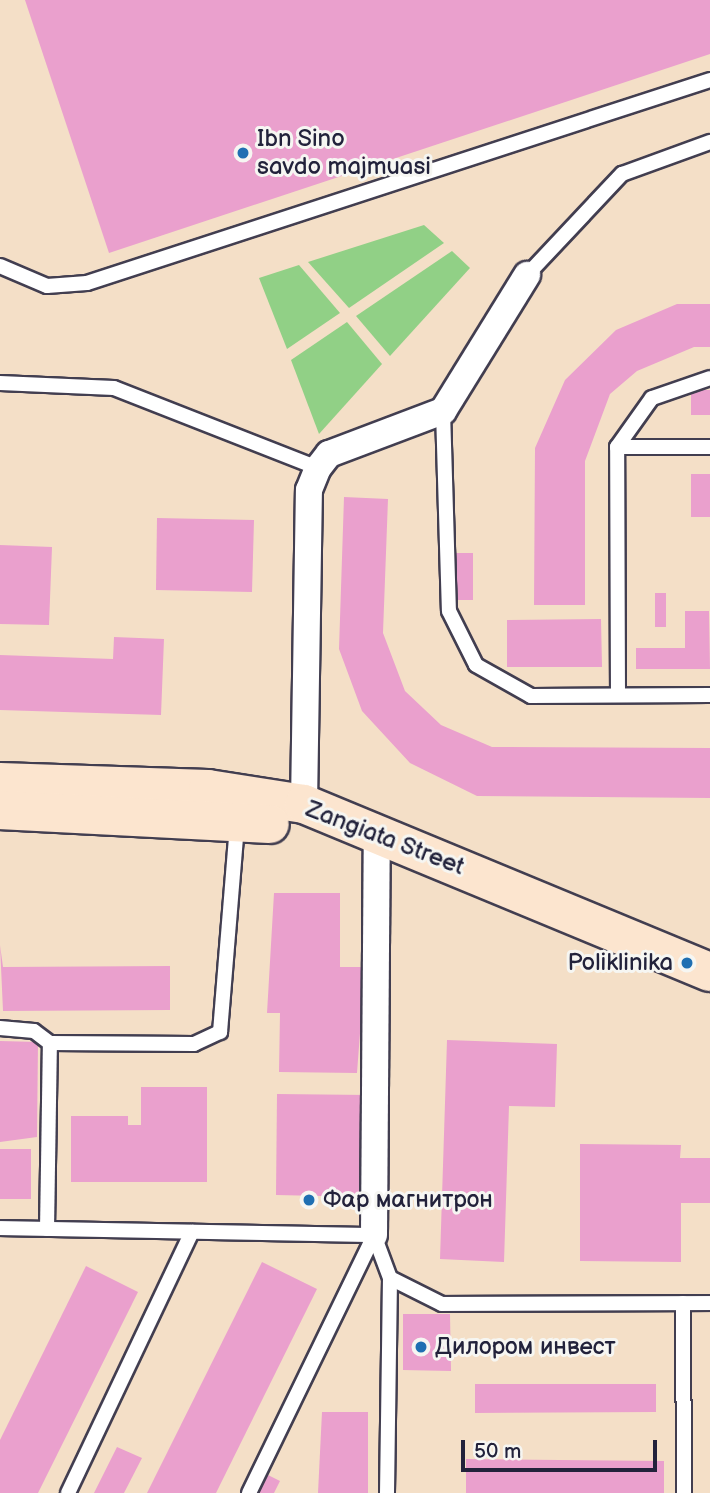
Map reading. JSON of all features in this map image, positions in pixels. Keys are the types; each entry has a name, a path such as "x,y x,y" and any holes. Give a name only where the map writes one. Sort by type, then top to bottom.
{"main road":[{"name":"Zangiata Street","path":"0,782 208,789 304,804 376,844 710,994"},
{"name":"Zangiata Street","path":"0,810 237,820 289,826 376,844 710,972"}],"street":[{"path":"304,804 309,490 317,468 329,454 443,411 464,368 527,275"},
{"path":"374,1235 376,844"}],"lane":[{"path":"0,266 47,286 87,283 710,80"},
{"path":"527,275 622,174 710,142"},
{"path":"618,695 617,447 652,398 710,378"},
{"path":"0,383 114,388 317,468"},
{"path":"443,411 449,611 476,665 531,696 710,695"},
{"path":"617,447 710,447"},
{"path":"0,1028 34,1031 50,1043 194,1044 220,1032 237,820"},
{"path":"47,1229 50,1043"},
{"path":"0,1228 374,1235"},
{"path":"68,1493 192,1232"},
{"path":"374,1235 390,1278 387,1493"},
{"path":"249,1493 374,1235"},
{"path":"390,1278 442,1304 710,1303"},
{"path":"683,1303 684,1493"}],"green space":[{"path":"424,225 444,243 349,308 308,262"},
{"path":"452,251 470,268 390,356 356,316"},
{"path":"299,265 340,313 287,349 259,278"},
{"path":"347,322 382,364 319,434 291,360"}],"building":[{"name":"Ibn Sino savdo majmuasi","path":"25,0 710,0 710,54 109,253"},
{"path":"677,304 710,304 710,347 694,347 637,371 610,394 585,461 585,605 534,605 535,448 565,380 616,330"},
{"path":"691,390 710,390 710,415 691,415"},
{"path":"691,474 710,474 710,517 691,517"},
{"path":"344,497 388,499 383,633 405,691 441,725 492,747 710,748 710,798 477,796 410,763 362,711 339,649"},
{"path":"157,518 254,520 252,592 156,590"},
{"path":"0,545 52,547 49,625 0,624"},
{"path":"454,553 473,553 473,600 454,600"},
{"path":"655,593 666,593 666,627 655,627"},
{"path":"685,611 709,611 710,669 636,669 636,648 685,648"},
{"path":"601,619 602,667 507,667 507,620"},
{"path":"114,637 164,639 161,715 0,710 0,655 113,659"},
{"path":"274,893 340,893 340,967 365,967 357,1073 279,1072 280,1013 267,1013"},
{"path":"0,945 3,967 170,966 170,1010 3,1011"},
{"path":"447,1040 557,1044 555,1107 509,1106 504,1262 440,1259"},
{"path":"0,1041 38,1042 37,1137 0,1142"},
{"path":"141,1087 207,1087 207,1182 71,1182 71,1116 128,1116 128,1125 141,1125"},
{"path":"277,1094 368,1095 367,1197 276,1195"},
{"path":"580,1144 681,1145 680,1158 710,1158 710,1203 681,1203 681,1262 580,1261"},
{"path":"0,1149 31,1149 31,1199 0,1199"},
{"path":"262,1262 317,1289 216,1493 147,1493"},
{"path":"86,1266 138,1292 38,1493 0,1493 0,1440"},
{"path":"403,1314 450,1314 451,1371 403,1370"},
{"path":"475,1384 656,1384 656,1412 475,1413"},
{"path":"322,1412 368,1412 368,1493 318,1493"},
{"path":"117,1447 142,1458 124,1493 94,1493"},
{"path":"466,1459 664,1461 664,1493 466,1493"},
{"path":"266,1474 280,1481 274,1493 256,1493"}],"place":[{"name":"Ibn Sino savdo majmuasi","path":"243,153"},
{"name":"Poliklinika","path":"687,963"},
{"name":"Фар магнитрон","path":"309,1200"},
{"name":"Дилором инвест","path":"421,1347"}]}
